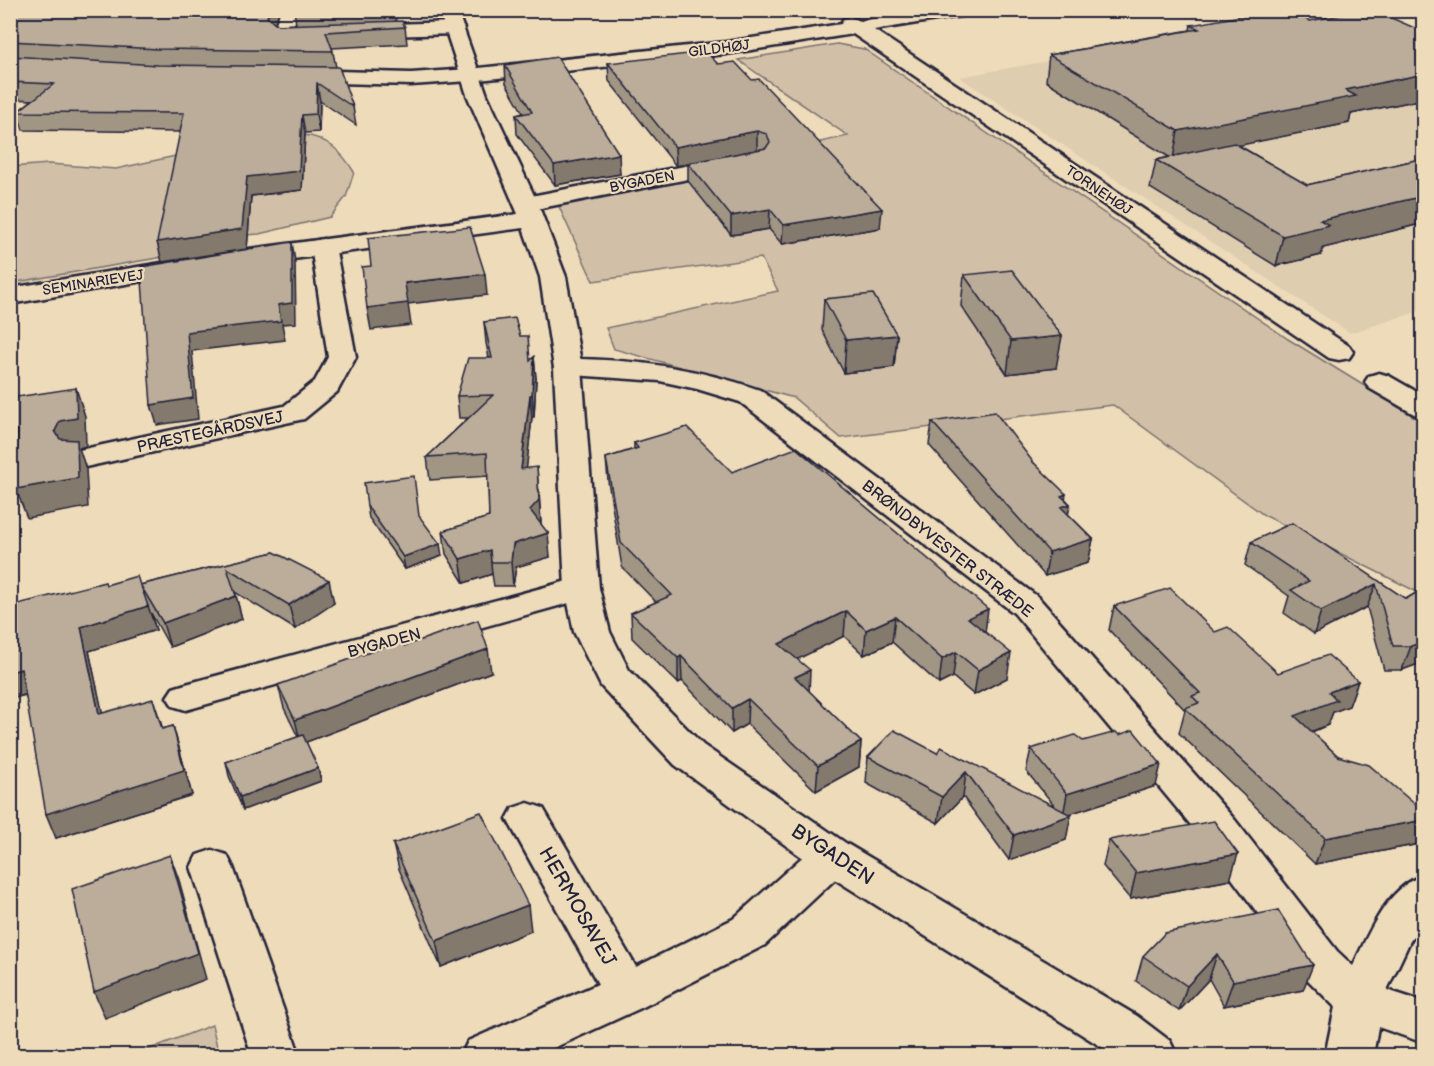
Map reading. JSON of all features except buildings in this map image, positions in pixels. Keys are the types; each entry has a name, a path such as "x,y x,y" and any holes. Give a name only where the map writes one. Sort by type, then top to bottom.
{"street":[{"path":"290,10 281,33 452,19"},
{"name":"TORNEHØJ","path":"833,10 1339,352"},
{"name":"GILDHØJ","path":"276,76 411,79 469,75 720,49 967,10"},
{"name":"BYGADEN","path":"452,19 469,75 529,211 553,277 568,368 582,588 592,632 614,677 689,755 832,856 1120,1030 1154,1056"},
{"name":"BYGADEN","path":"529,211 757,159"},
{"name":"SEMINARIEVEJ","path":"10,296 529,211"},
{"name":"PRÆSTEGÅRDSVEJ","path":"81,459 294,413 327,386 342,357 323,246"},
{"name":"BRØNDBYVESTER STRÆDE","path":"568,368 644,369 727,388 750,396 1026,605 1220,831 1321,964 1359,1001"},
{"path":"1379,382 1424,408"},
{"name":"BYGADEN","path":"186,697 582,588"},
{"name":"HERMOSAVEJ","path":"528,819 627,993"},
{"path":"485,1056 627,993 749,932 832,856"},
{"path":"212,867 276,1056"},
{"path":"1349,1056 1359,1001 1393,930 1424,892"},
{"path":"1359,1001 1424,1023"}],"shaded area":[{"path":"1330,11 1423,44 1423,310 1350,333 959,77"},
{"path":"837,44 864,49 1288,339 1423,422 1423,595 1264,515 1113,405 841,438 794,398 614,349 606,328 778,291 761,258 593,281 556,200 848,136 738,60"},
{"path":"303,135 327,142 344,158 354,172 346,197 330,217 259,234 166,241 163,257 11,283 11,167 49,164 116,169 235,143"},
{"path":"212,1025 219,1055 134,1055"}]}
